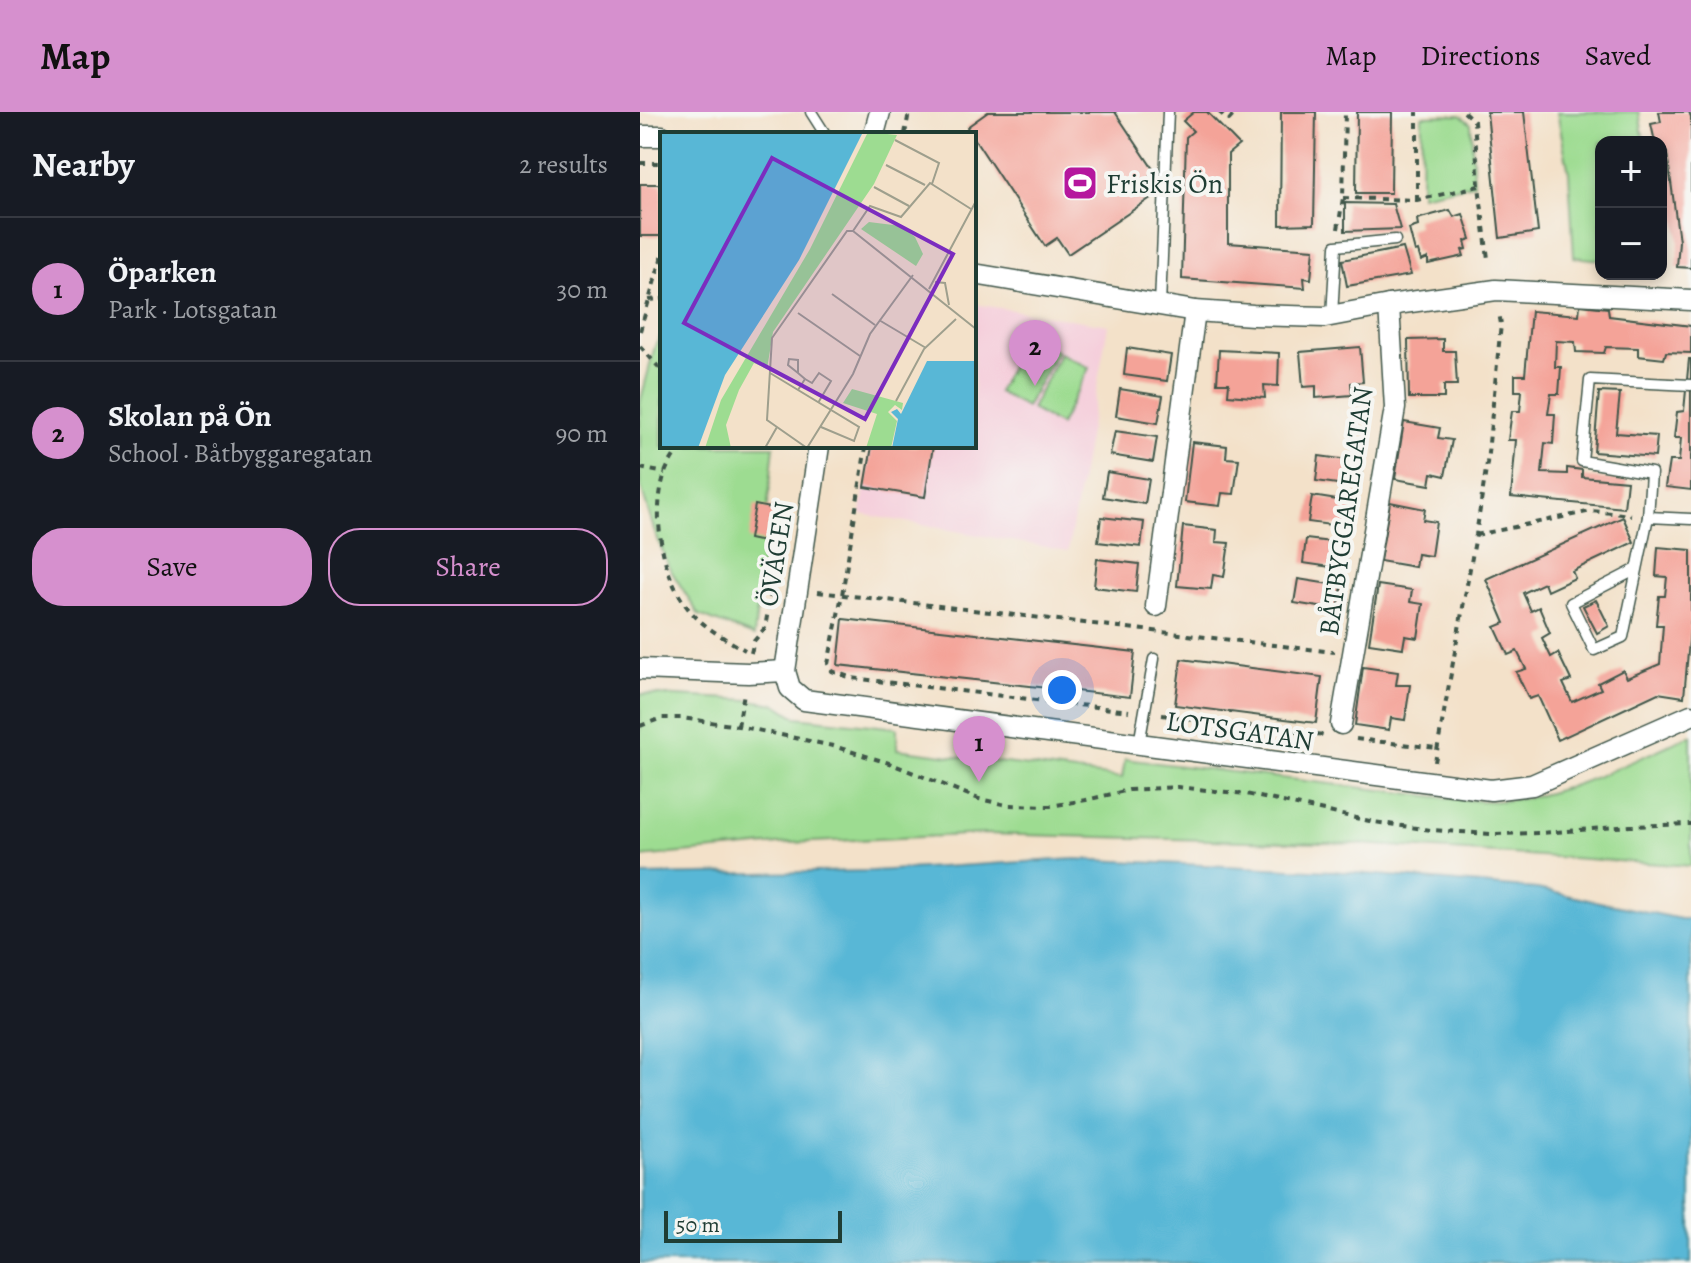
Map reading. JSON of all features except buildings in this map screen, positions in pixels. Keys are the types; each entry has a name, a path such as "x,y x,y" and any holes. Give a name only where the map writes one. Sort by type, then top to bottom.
{"street":[{"path":"875,132 880,112"},
{"path":"976,274 1195,311 1268,315 1325,317 1496,290 1691,300"},
{"name":"BÅTBYGGAREGATAN","path":"1338,733 1395,408 1389,305"},
{"path":"1156,606 1195,311"},
{"name":"ÖVÄGEN","path":"785,671 819,448"},
{"path":"640,669 748,673 785,671"},
{"name":"LOTSGATAN","path":"785,671 790,688 804,700 1491,790 1532,785 1691,715"}],"lane":[{"path":"811,112 824,132"},
{"path":"1160,305 1168,112"},
{"path":"1332,316 1336,246 1395,240"},
{"path":"1637,569 1571,603 1594,650 1623,637 1648,517 1651,473 1582,461 1590,380 1691,385"},
{"path":"1648,517 1691,519"},
{"path":"1139,744 1154,659"}],"path":[{"path":"905,132 909,112"},
{"path":"1219,112 1229,120 1236,112"},
{"path":"1336,246 1343,198 1345,112"},
{"path":"1417,112 1417,200"},
{"path":"1464,112 1474,121 1488,259"},
{"path":"1343,198 1417,200 1479,186"},
{"path":"640,331 660,263"},
{"path":"1431,781 1487,463 1501,324 1496,290"},
{"path":"649,300 660,299"},
{"path":"640,346 660,369"},
{"path":"679,448 665,473 659,505 664,558 679,596 697,619 751,654"},
{"path":"866,448 828,664 832,671 852,678 1227,725 1338,733 1437,748"},
{"path":"640,468 665,473"},
{"path":"1476,535 1592,511 1648,517"},
{"path":"798,590 1352,654"},
{"path":"1156,606 1156,632"},
{"path":"640,726 662,718 682,718 833,746 889,763 979,799 1007,805 1050,806 1129,790 1177,787 1246,794 1374,822 1431,830 1542,833 1691,824"}],"shaded area":[{"path":"976,304 1108,325 1068,551 861,514 870,448 976,448"}],"green space":[{"path":"1557,112 1639,112 1643,136 1595,136 1595,259 1574,257 1569,173"},
{"path":"1460,115 1471,124 1474,184 1421,195 1422,116"},
{"path":"1026,336 1057,351 1026,407 998,392"},
{"path":"660,337 660,448 774,448 754,636 699,615 670,569 655,533 640,484 640,403"},
{"path":"1060,353 1089,368 1060,425 1031,409"},
{"path":"640,694 776,704 796,717 897,728 897,749 1122,778 1125,759 1482,801 1523,798 1573,786 1691,735 1691,866 1360,844 987,834 790,843 640,857"}],"water":[{"path":"1075,859 1333,871 1537,889 1691,919 1691,1263 640,1263 640,875 872,871"}],"place":[{"name":"Friskis Ön","path":"1080,183"},
{"name":"Skolan på Ön","path":"1035,386"},
{"name":"Öparken","path":"979,782"}]}
